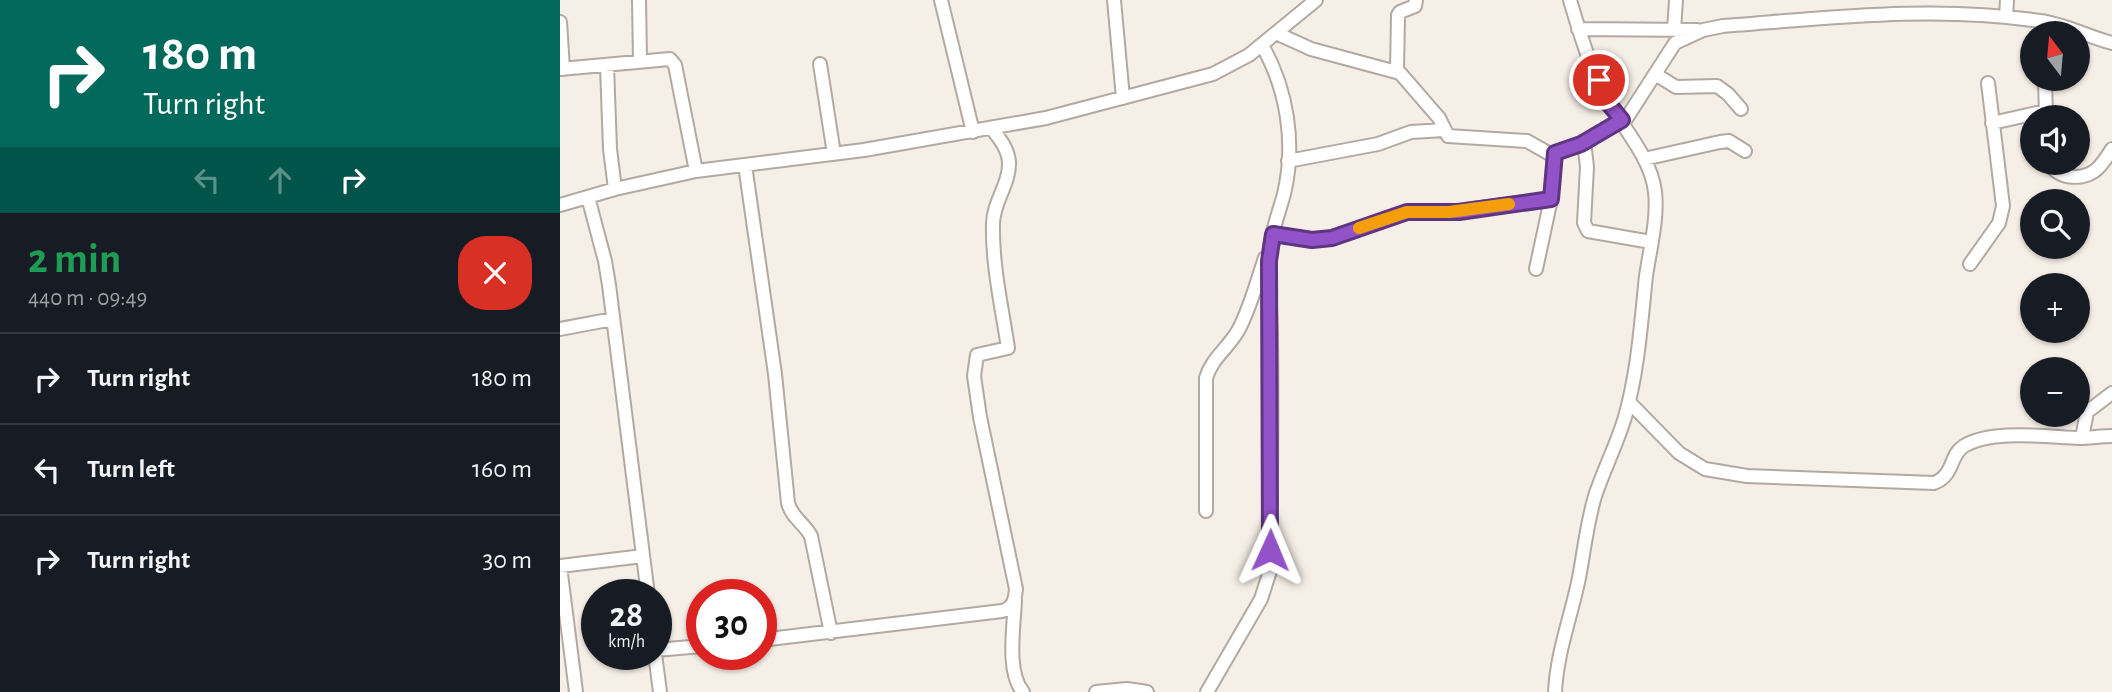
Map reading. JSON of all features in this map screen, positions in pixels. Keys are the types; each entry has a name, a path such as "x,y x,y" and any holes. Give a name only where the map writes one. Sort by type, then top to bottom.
{"street":[{"path":"639,0 640,60"},
{"path":"941,0 973,132"},
{"path":"1114,0 1123,98"},
{"path":"560,205 615,189 696,171 834,154 992,129 1046,118 1213,74 1249,55 1316,0"},
{"path":"1397,72 1398,15 1415,6 1416,0"},
{"path":"1555,692 1559,657 1594,500 1622,428 1629,402 1641,330 1655,191 1649,168 1623,121 1608,103 1578,29 1570,0"},
{"path":"1674,30 1676,0"},
{"path":"2006,17 2007,0"},
{"path":"1578,29 1703,30 1723,26 1879,15 2006,17 2021,21"},
{"path":"560,22 562,69 607,66 640,60 670,59 676,65 696,171"},
{"path":"1276,33 1311,49 1397,72 1405,77 1439,118 1448,136 1527,141 1544,152 1555,153 1584,142 1623,121 1675,43 1703,30"},
{"path":"2090,38 2112,43"},
{"path":"1206,511 1206,378 1211,364 1233,340 1241,326 1272,239 1284,191 1288,161 1287,114 1282,89 1275,68 1262,45"},
{"path":"820,64 834,154"},
{"path":"607,66 610,149 615,189"},
{"path":"1655,74 1676,87 1717,86 1741,109"},
{"path":"1970,264 1999,223 2003,206 1988,83"},
{"path":"1992,122 2020,118"},
{"path":"992,129 1003,142 1009,158 1007,178 997,202 993,223 1007,348 977,355 974,376 990,473 1016,589 1014,668 1016,682 1023,692"},
{"path":"1288,161 1378,144 1411,132 1444,130"},
{"path":"1644,159 1729,141 1745,151"},
{"path":"1584,142 1587,167 1584,223 1588,231 1651,242"},
{"path":"2090,172 2097,170 2112,149"},
{"path":"1536,269 1551,199 1555,153"},
{"path":"745,165 775,374 788,503 791,514 807,528 811,536 831,633"},
{"path":"2064,175 2083,175"},
{"path":"588,197 605,261 646,579"},
{"path":"1272,239 1332,238 1407,212 1459,212 1551,199"},
{"path":"1207,692 1261,599 1270,571 1272,239"},
{"path":"560,329 613,319"},
{"path":"2082,438 2087,412 2112,393"},
{"path":"1629,402 1692,463 1747,476 1934,483 1947,475 1960,449 1966,444 1986,438 2112,436"},
{"path":"576,692 560,566 643,556"},
{"path":"777,638 1002,611 1008,609 1015,600"},
{"path":"658,670 660,692"},
{"path":"1096,692 1127,689 1147,692"}],"slow traffic":[{"path":"1359,228 1407,212 1459,212 1509,204"}],"route":[{"path":"1270,550 1269,261 1273,234 1301,240 1332,238 1407,212 1459,212 1551,199 1555,153 1581,144 1622,120 1608,103 1599,80"}]}
